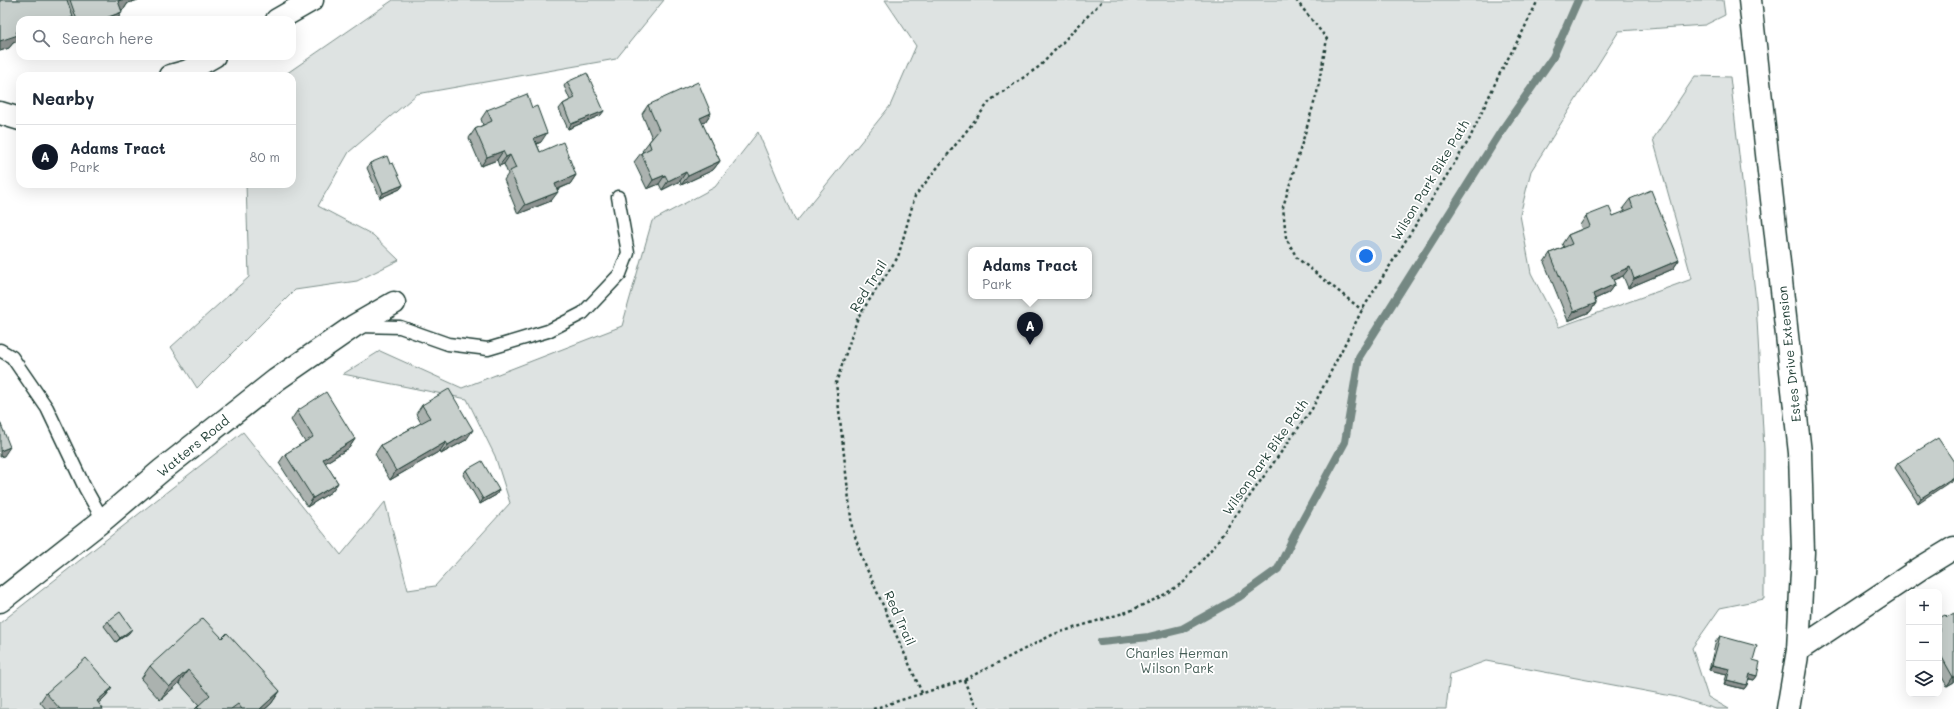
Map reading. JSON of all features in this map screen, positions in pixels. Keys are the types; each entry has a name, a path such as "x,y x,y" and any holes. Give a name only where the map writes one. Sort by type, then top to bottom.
{"street":[{"path":"284,16 312,0"},
{"name":"Estes Drive Extension","path":"1750,0 1800,453 1803,552 1798,650 1788,709"},
{"path":"184,72 207,60"},
{"path":"0,113 16,118"},
{"name":"Watters Road","path":"0,601 104,520 162,470 276,380 354,326 394,303"},
{"path":"1798,650 1921,568 1954,548"}],"lane":[{"path":"354,326 400,327 448,344 488,349 548,331 582,313 620,274 628,253 618,197"},
{"path":"0,350 12,357 47,408 85,488 104,520"}],"path":[{"name":"Red Trail","path":"922,693 862,558 852,527 836,383 858,317 898,257 916,196 991,100 1040,66 1103,0"},
{"path":"1296,0 1327,39 1317,93 1283,207 1286,238 1297,258 1362,310"},
{"name":"Wilson Park Bike Path","path":"873,709 964,680 1054,634 1130,611 1162,596 1184,582 1214,546 1312,409 1362,310 1468,140 1499,75 1538,0"},
{"path":"964,680 973,702 980,709"}],"green space":[{"path":"393,0 664,0 616,59 417,94 349,152 318,206 373,235 399,260 357,281 295,290 197,388 171,347 249,277 246,188 296,188 296,72 289,72"},
{"name":"Charles Herman Wilson Park","path":"885,0 1723,0 1725,15 1705,25 1619,31 1531,171 1520,215 1531,273 1559,327 1692,279 1653,139 1695,76 1730,77 1756,301 1764,449 1764,599 1720,608 1692,648 1708,697 1729,709 1716,709 1677,697 1486,661 1450,674 1446,709 0,709 0,623 243,432 341,555 385,502 408,590 435,586 510,503 495,456 467,399 343,374 380,351 462,388 622,326 652,221 715,187 758,132 796,222 890,106 916,46"}],"building":[{"path":"0,0 67,0 73,16 16,16 16,36 0,41"},
{"path":"70,0 121,0 118,1 122,12 111,16 76,16"},
{"path":"587,73 604,111 571,124 563,104 575,98 567,82"},
{"path":"698,82 711,113 700,118 720,161 688,176 686,172 668,181 665,175 653,180 641,153 651,148 649,142 659,130 648,105"},
{"path":"527,94 532,108 537,106 547,133 534,138 540,152 563,142 576,175 555,184 558,192 525,205 510,171 516,168 510,155 506,157 503,151 487,157 475,129 492,121 487,110"},
{"path":"387,156 390,164 393,163 403,185 383,193 370,163"},
{"path":"1651,190 1679,260 1634,279 1630,267 1611,275 1615,284 1593,294 1596,303 1574,312 1550,253 1572,244 1568,235 1590,226 1586,216 1609,207 1613,216 1633,208 1630,199"},
{"path":"449,389 473,430 448,445 446,442 396,471 381,445 430,418 422,405"},
{"path":"326,392 355,439 323,459 338,483 313,498 285,454 313,437 297,411"},
{"path":"0,422 10,447 0,451"},
{"path":"1938,438 1954,462 1954,477 1921,498 1898,463"},
{"path":"482,461 499,490 483,499 466,470"},
{"path":"120,612 132,629 120,638 108,621"},
{"path":"1954,613 1954,677 1942,657 1942,616 1945,615 1947,617"},
{"path":"203,618 222,638 227,633 280,691 260,709 242,709 238,704 231,709 199,709 197,707 210,695 188,670 169,687 150,666"},
{"path":"1720,636 1757,646 1753,660 1760,662 1757,676 1750,674 1747,685 1727,680 1730,669 1712,665"},
{"path":"86,658 112,688 97,701 103,709 60,709 46,693"}],"waterway":[{"path":"1101,642 1149,637 1182,629 1239,597 1278,569 1345,442 1359,357 1502,130 1553,57 1578,0"}],"place":[{"name":"Adams Tract","path":"1030,345"}]}
